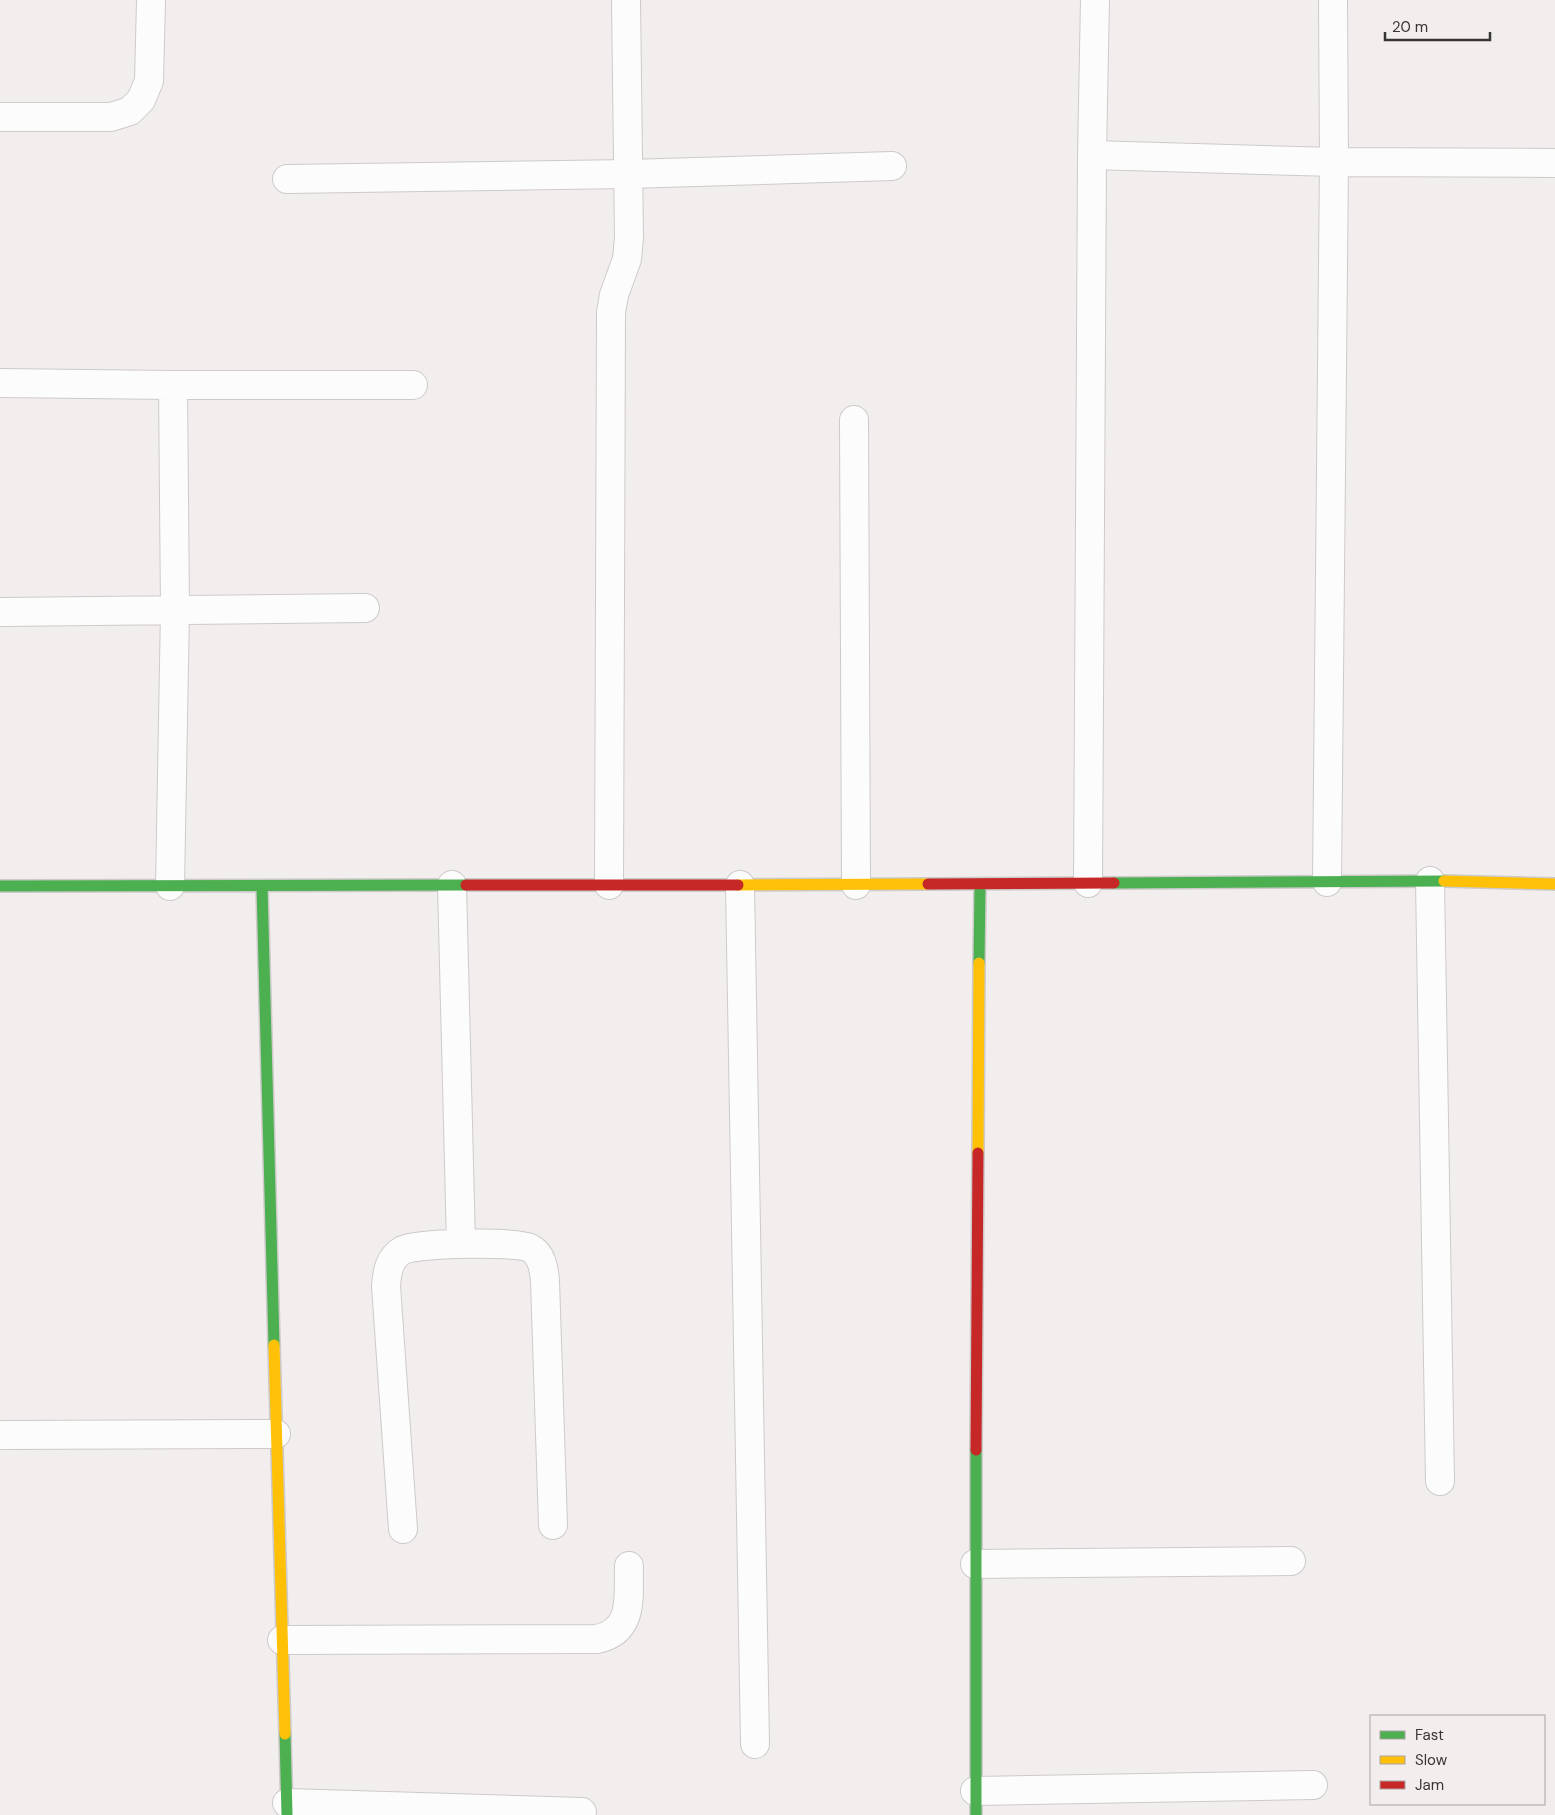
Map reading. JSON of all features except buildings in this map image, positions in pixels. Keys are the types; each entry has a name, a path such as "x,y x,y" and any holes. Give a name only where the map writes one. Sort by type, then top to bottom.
{"street":[{"path":"609,885 611,312 614,295 627,259 629,238 626,0"},
{"path":"1088,883 1092,155 1095,0"},
{"path":"1327,882 1334,162 1333,0"},
{"path":"0,117 111,117 130,111 141,100 149,81 151,1"},
{"path":"1092,155 1334,162 1555,163"},
{"path":"287,179 628,174 892,166"},
{"path":"0,383 413,385"},
{"path":"170,886 175,610 173,385"},
{"path":"854,420 856,885"},
{"path":"0,612 365,608"},
{"path":"1430,881 1440,1481"},
{"path":"0,886 856,885 1430,881 1555,884"},
{"path":"980,884 975,1564 976,1803 1313,1785"},
{"path":"452,885 461,1244"},
{"path":"740,885 755,1744"},
{"path":"262,886 287,1809 582,1812"},
{"path":"403,1530 386,1286 387,1271 393,1258 404,1250 418,1247 461,1244 518,1244 530,1248 539,1256 543,1267 553,1525"},
{"path":"0,1434 276,1434"},
{"path":"975,1564 1291,1561"},
{"path":"282,1640 602,1638 617,1630 624,1621 628,1608 628,1566"}],"traffic: fast":[{"path":"1114,883 1444,881"},
{"path":"979,963 980,884"},
{"path":"0,886 466,885"},
{"path":"262,886 274,1345"},
{"path":"976,1450 976,1815"},
{"path":"285,1734 287,1815"}],"traffic: slow":[{"path":"1444,881 1555,884"},
{"path":"738,885 928,884"},
{"path":"978,1153 979,963"},
{"path":"274,1345 285,1734"}],"traffic: jam":[{"path":"928,884 1114,883"},
{"path":"466,885 738,885"},
{"path":"976,1450 978,1153"}]}
